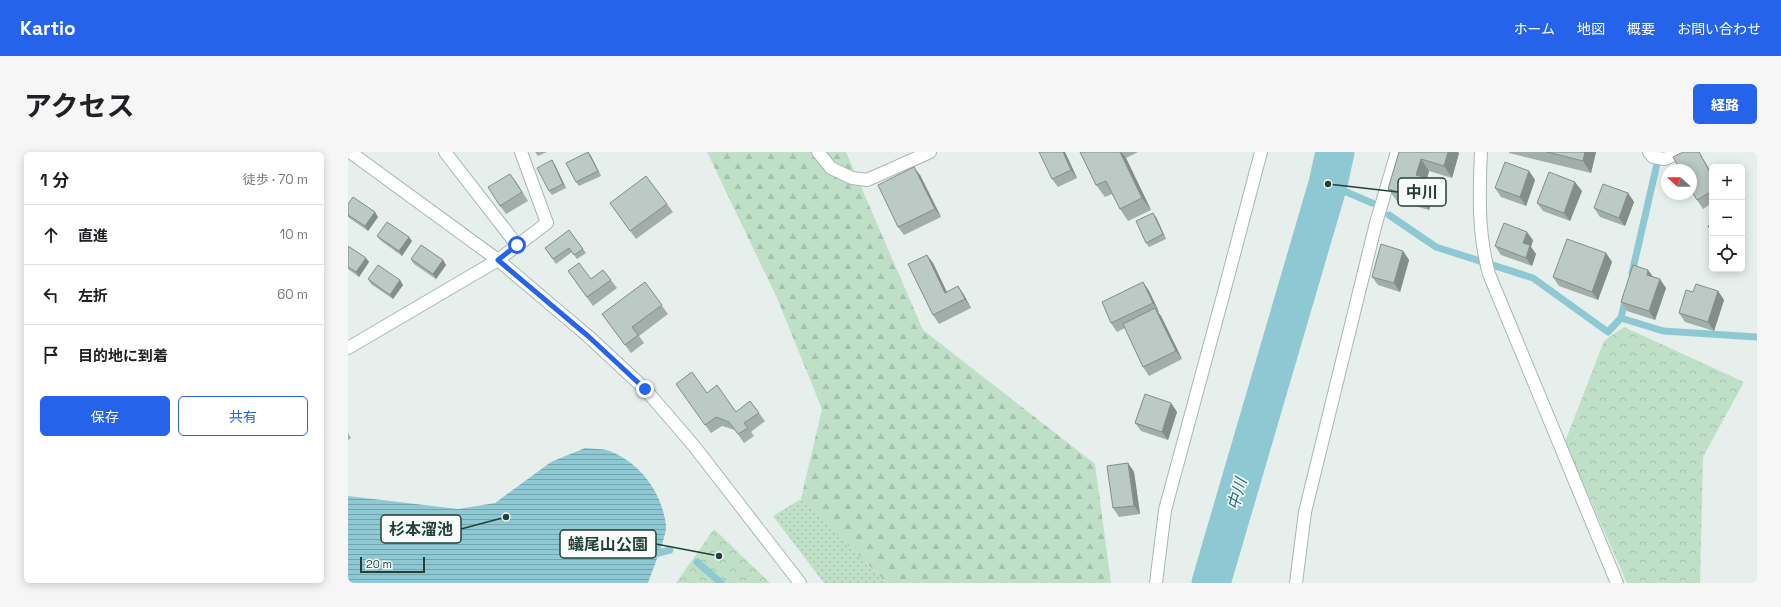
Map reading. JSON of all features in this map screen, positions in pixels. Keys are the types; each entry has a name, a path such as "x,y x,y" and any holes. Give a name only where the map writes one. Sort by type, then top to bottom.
{"street":[{"path":"350,152 498,260 588,336 645,389 694,446 800,583"},
{"path":"445,152 517,245"},
{"path":"348,348 498,260 548,223 521,152"},
{"path":"818,152 831,168 852,178 867,180 930,152"},
{"path":"1156,583 1165,510 1261,152"},
{"path":"1296,583 1305,512 1376,223 1397,152"},
{"path":"1481,152 1478,199 1483,250 1489,274 1617,583"},
{"path":"1656,156 1680,152"}],"green space":[{"path":"707,152 846,152 923,330 1095,464 1111,583 887,583 801,499 822,409 777,298"},
{"path":"1624,327 1744,382 1703,457 1700,583 1627,583 1565,442 1604,341"},
{"path":"801,499 887,583 824,583 773,516"},
{"path":"714,529 770,583 676,583"}],"water":[{"path":"585,448 602,449 622,457 641,472 655,491 664,513 666,530 648,583 348,583 348,496 458,509 495,503 551,462"}],"building":[{"path":"588,152 598,171 576,182 566,163"},
{"path":"1039,152 1063,152 1071,170 1052,179"},
{"path":"1080,152 1120,152 1142,198 1120,209 1106,181 1096,185"},
{"path":"1399,152 1448,152 1444,166 1421,159 1416,175 1426,178 1420,198 1388,189"},
{"path":"1547,152 1585,152 1583,161"},
{"path":"1683,152 1699,152 1709,170 1709,193 1697,200 1697,164 1677,164 1673,157"},
{"path":"552,160 563,184 549,191 537,168"},
{"path":"1505,162 1529,171 1520,197 1495,188"},
{"path":"914,167 935,209 898,227 878,185"},
{"path":"1549,172 1575,182 1564,213 1537,203"},
{"path":"510,174 522,192 500,206 488,187"},
{"path":"646,176 667,204 630,231 610,203"},
{"path":"1603,184 1628,193 1619,218 1594,208"},
{"path":"353,197 375,212 365,226 348,215 348,204"},
{"path":"1153,213 1163,234 1146,243 1136,221"},
{"path":"387,222 409,237 399,251 377,236"},
{"path":"1504,223 1527,232 1523,243 1530,245 1526,258 1495,246"},
{"path":"569,230 583,249 574,255 569,248 553,259 545,248"},
{"path":"1567,239 1606,253 1592,292 1553,277"},
{"path":"1381,244 1403,251 1394,283 1372,277"},
{"path":"421,245 443,260 433,274 411,259"},
{"path":"348,246 366,258 356,272 348,267"},
{"path":"927,255 945,293 958,286 965,299 933,315 908,264"},
{"path":"579,263 591,279 603,270 611,280 587,297 568,271"},
{"path":"378,265 400,280 390,295 368,279"},
{"path":"1633,265 1648,270 1647,275 1660,279 1649,311 1621,302"},
{"path":"645,282 662,305 632,327 638,335 625,345 602,314"},
{"path":"1143,282 1153,303 1111,323 1102,302"},
{"path":"1696,284 1718,291 1708,322 1679,313 1686,290 1693,292"},
{"path":"1155,308 1176,351 1143,367 1123,324"},
{"path":"692,372 707,393 717,385 736,412 750,401 759,413 744,423 748,428 738,434 729,422 716,417 705,425 676,384"},
{"path":"1145,394 1171,403 1162,432 1135,423"},
{"path":"1128,463 1134,506 1113,508 1107,466"}],"waterway":[{"name":"中川","path":"1211,583 1328,184 1335,152"},
{"path":"1632,273 1659,155"},
{"path":"1328,184 1372,203"},
{"path":"1389,215 1436,247 1533,278 1608,332 1621,318 1663,331 1757,337"},
{"path":"1621,318 1626,297"},
{"path":"651,555 670,550"},
{"path":"697,562 721,583"}],"place":[{"name":"中川","path":"1328,184"},
{"name":"杉本溜池","path":"506,517"},
{"name":"蟻尾山公園","path":"719,556"}],"route":[{"path":"517,245 498,260 588,336 645,389"}]}
